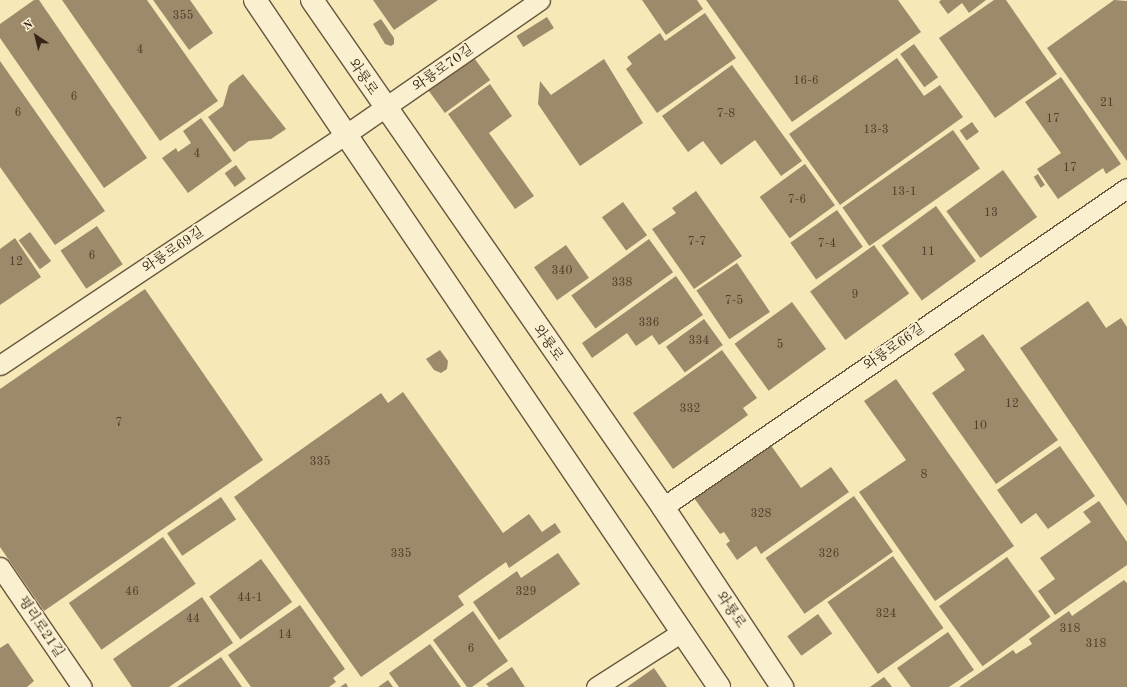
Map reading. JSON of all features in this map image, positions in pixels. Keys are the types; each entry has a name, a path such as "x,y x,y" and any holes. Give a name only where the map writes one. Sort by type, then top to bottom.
{"main road":[{"path":"255,0 345,136 719,687"},
{"name":"와룡로","path":"312,0 384,108 663,507 782,687"}],"street":[{"name":"와룡로70길","path":"345,136 540,0"},
{"name":"와룡로69길","path":"0,364 345,136"},
{"name":"와룡로66길","path":"663,507 1127,188"},
{"name":"평리로21길","path":"0,567 82,687"},
{"path":"596,687 682,632"}],"building":[{"path":"34,0 39,0 147,158 104,188 0,38 0,24"},
{"path":"62,0 147,0 218,101 160,141"},
{"path":"153,0 190,0 213,33 189,50"},
{"path":"373,0 438,0 394,30"},
{"path":"642,0 697,0 703,9 666,35"},
{"path":"706,0 898,0 921,32 792,122"},
{"path":"941,0 986,0 969,13 962,3 948,14 939,2"},
{"path":"994,0 1006,0 1057,74 995,118 939,38"},
{"path":"1114,0 1127,1 1127,161 1047,48"},
{"path":"705,13 736,58 657,113 626,69 632,64 627,57 660,33 665,41"},
{"path":"547,17 554,28 523,47 516,36"},
{"path":"381,19 394,38 394,44 391,46 385,44 373,24"},
{"path":"914,44 938,77 924,87 900,54"},
{"path":"472,55 490,80 445,113 427,88"},
{"path":"897,58 924,96 940,85 963,117 840,205 789,134"},
{"path":"604,59 643,123 580,166 538,104 540,81 551,95"},
{"path":"0,61 105,211 55,245 0,167"},
{"path":"732,65 802,161 781,176 755,140 721,165 703,141 688,152 662,116"},
{"path":"243,74 286,129 271,139 249,141 234,152 208,117 223,106 229,85"},
{"path":"1061,77 1121,164 1106,174 1103,168 1058,199 1037,169 1061,153 1025,102"},
{"path":"490,84 512,116 489,133 534,196 515,209 448,114"},
{"path":"201,118 232,161 188,193 162,158 176,148 178,152 191,143 183,131"},
{"path":"972,122 979,132 967,140 960,131"},
{"path":"953,130 980,169 869,246 842,207"},
{"path":"805,164 835,205 790,238 760,197"},
{"path":"236,165 246,179 235,187 225,173"},
{"path":"1003,170 1037,217 980,258 946,211"},
{"path":"1038,174 1045,185 1041,188 1034,177"},
{"path":"696,191 742,256 694,289 652,229 676,213 672,208"},
{"path":"623,202 647,235 626,250 602,217"},
{"path":"936,206 976,261 922,300 882,245"},
{"path":"837,210 863,247 816,280 790,243"},
{"path":"97,226 123,264 86,289 61,251"},
{"path":"30,232 51,261 40,269 19,240"},
{"path":"15,238 41,277 0,305 0,249"},
{"path":"649,239 673,272 595,329 571,295"},
{"path":"566,245 589,278 557,300 534,267"},
{"path":"874,245 909,294 845,340 810,291"},
{"path":"737,263 770,312 729,339 696,290"},
{"path":"676,276 703,315 659,345 652,335 636,346 627,333 592,358 582,343"},
{"path":"145,289 263,460 44,611 0,547 0,389"},
{"path":"1088,301 1106,328 1121,318 1127,327 1127,506 1020,348"},
{"path":"792,302 826,349 769,391 735,344"},
{"path":"704,319 723,345 685,373 666,347"},
{"path":"983,334 1058,440 996,484 932,393 965,370 954,354"},
{"path":"440,350 448,361 447,369 441,373 434,370 426,359"},
{"path":"722,350 757,398 743,408 748,415 673,469 633,413"},
{"path":"896,379 1014,546 935,601 859,492 906,460 864,401"},
{"path":"403,392 503,533 529,514 542,532 555,523 561,532 509,568 506,562 458,596 464,605 361,677 234,497 381,393 388,403"},
{"path":"770,444 801,488 831,467 849,492 761,554 756,546 737,560 726,544 730,541 724,532 720,534 694,498"},
{"path":"1060,446 1095,496 1048,529 1036,513 1021,524 997,490"},
{"path":"854,496 893,552 805,614 766,558"},
{"path":"221,497 236,519 182,556 167,533"},
{"path":"1099,501 1127,542 1127,565 1055,615 1038,591 1055,579 1040,558 1091,522 1083,512"},
{"path":"163,537 196,584 101,650 69,603"},
{"path":"558,553 580,584 499,640 473,602 517,571 521,578"},
{"path":"893,556 943,628 878,674 827,602"},
{"path":"1007,557 1050,617 983,666 939,606"},
{"path":"261,559 292,602 240,639 209,597"},
{"path":"1124,580 1127,583 1127,687 959,687 1013,650 1016,654 1032,644 1029,639 1069,611 1072,616"},
{"path":"202,597 233,643 169,687 132,687 113,659"},
{"path":"300,605 345,669 333,678 336,682 329,687 251,687 228,655"},
{"path":"473,611 508,661 472,687 467,687 433,640"},
{"path":"818,614 832,633 801,656 787,636"},
{"path":"948,632 974,670 949,687 911,687 897,668"},
{"path":"8,643 34,681 27,687 0,687 0,648"},
{"path":"430,644 461,687 399,687 389,673"},
{"path":"221,657 242,687 177,687"},
{"path":"512,667 525,687 489,687 486,684"},
{"path":"654,668 667,687 627,687"},
{"path":"884,677 892,687 870,687"},
{"path":"388,680 393,687 378,687"},
{"path":"346,683 348,687 340,687"}]}
